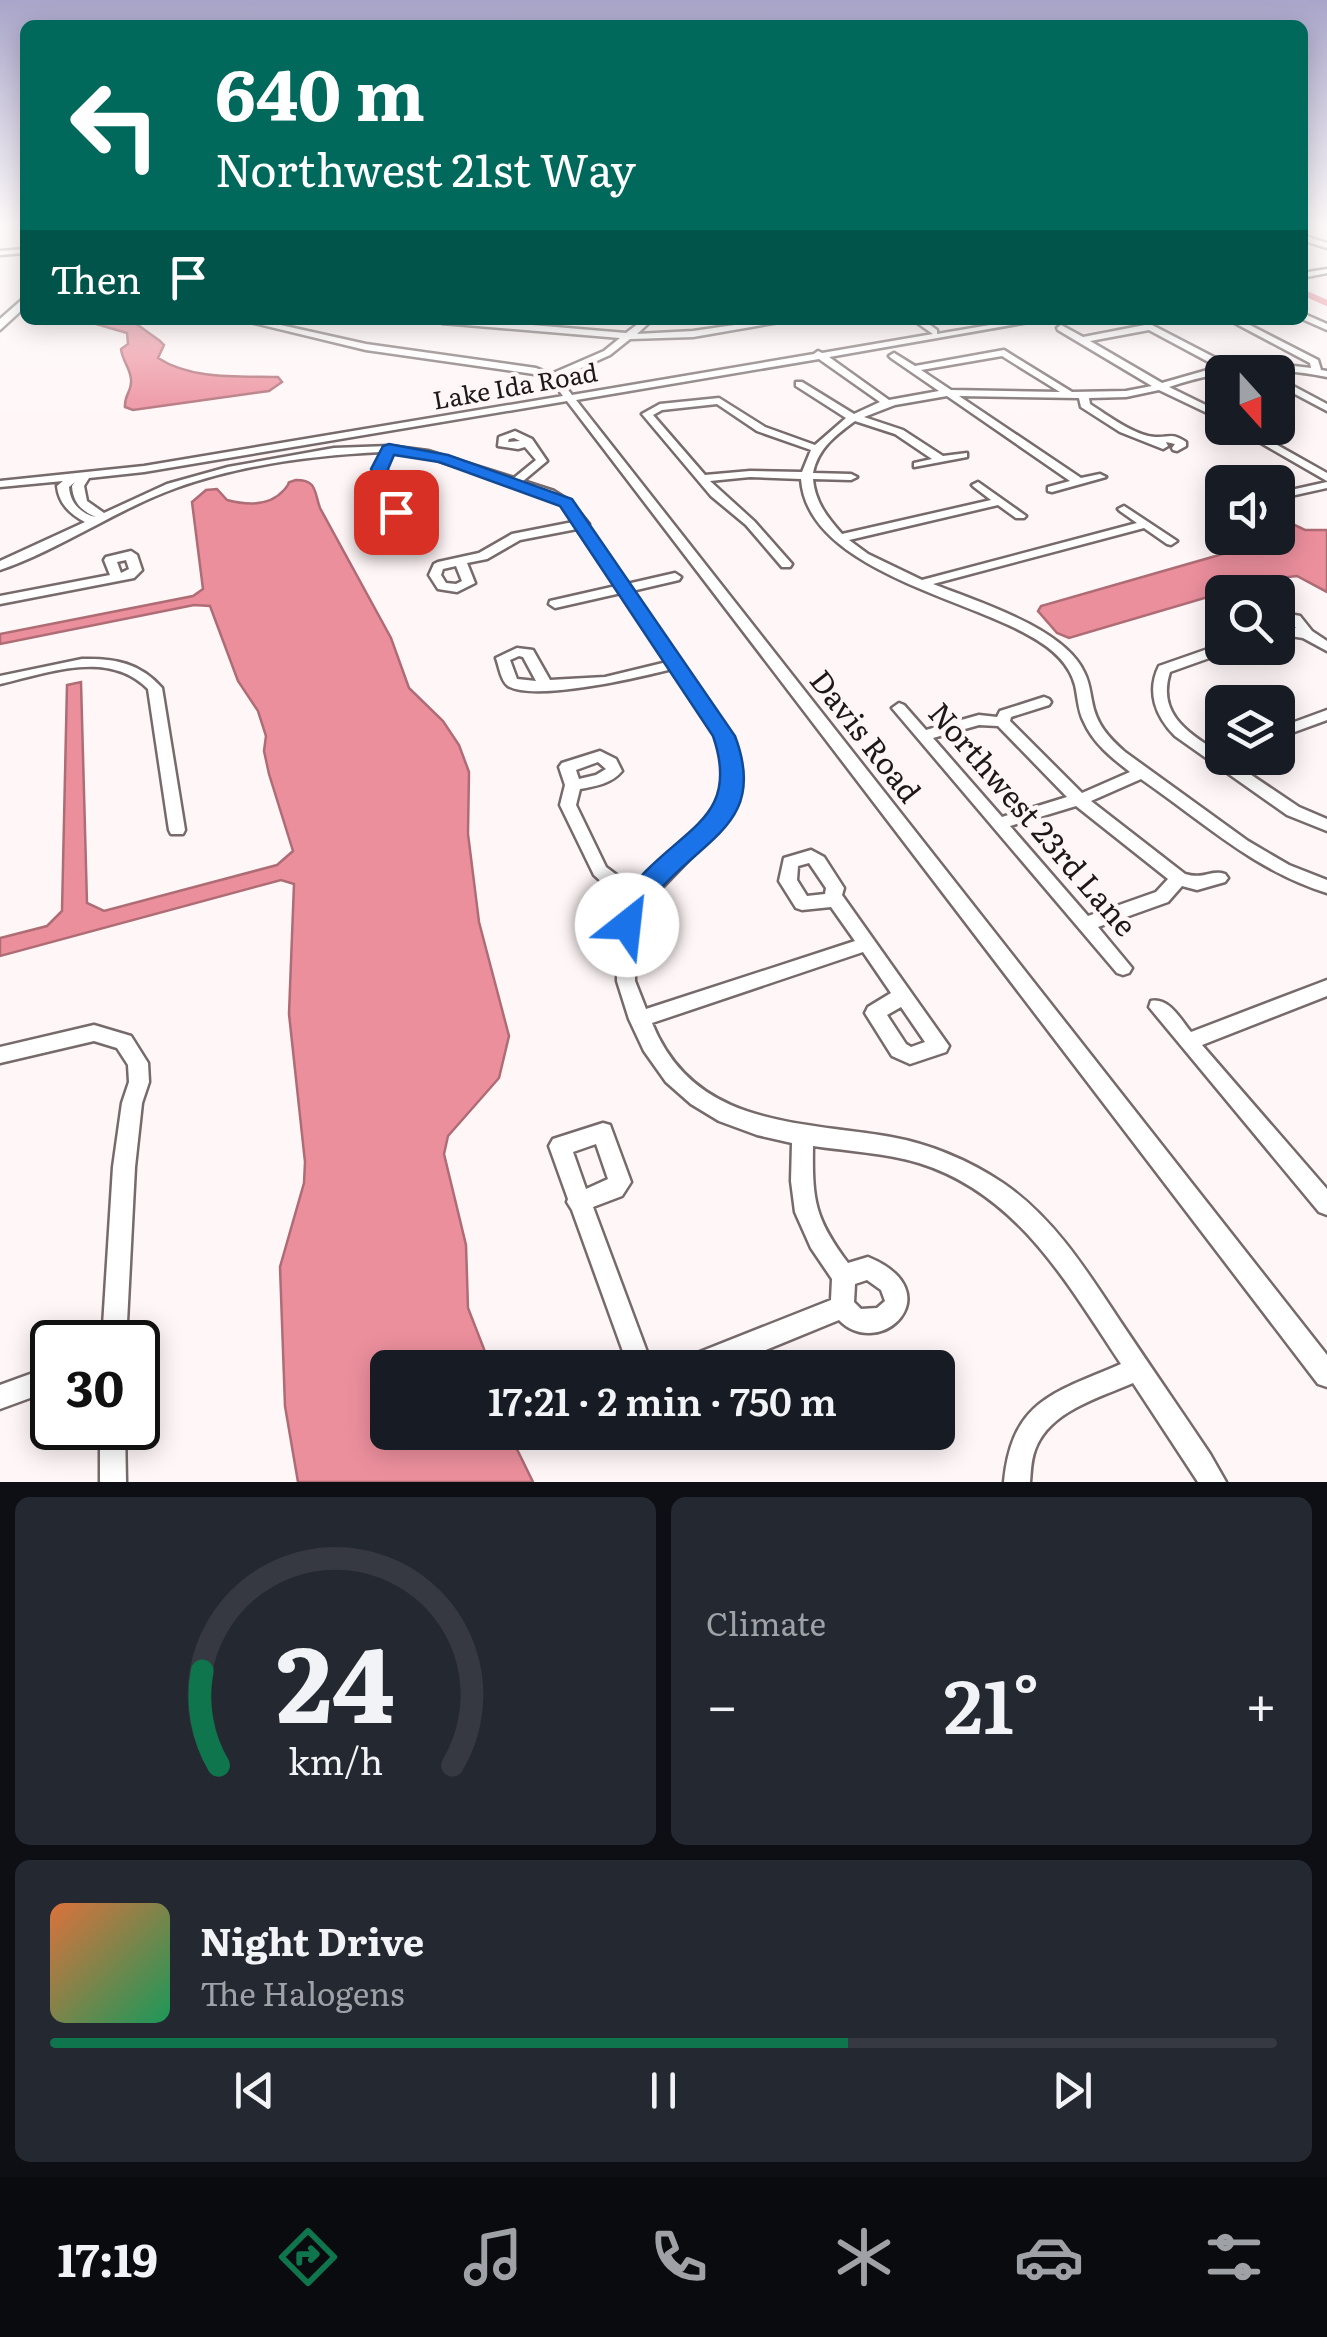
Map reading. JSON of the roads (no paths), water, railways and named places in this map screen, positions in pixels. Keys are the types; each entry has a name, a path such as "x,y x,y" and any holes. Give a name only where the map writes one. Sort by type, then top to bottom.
{"main road":[{"path":"0,326 20,305"}],"street":[{"path":"267,325 330,340 552,376 592,362 643,325"},
{"path":"501,325 631,336 693,334 753,325"},
{"path":"924,325 934,332"},
{"name":"Lake Ida Road","path":"824,353 976,325"},
{"name":"Lake Ida Road","path":"0,480 114,466 1004,325"},
{"path":"1243,325 1315,362 1321,373"},
{"path":"1061,328 1205,409"},
{"path":"1083,340 1150,328 1205,356"},
{"path":"824,353 896,404"},
{"path":"912,369 1004,354 1070,394"},
{"path":"894,356 1079,482"},
{"path":"1295,372 1321,373"},
{"path":"1205,375 1162,388 1084,395 948,393 896,404 857,418 817,449 806,476 812,504 841,538 874,560 1017,623 1059,649 1082,676 1086,710 1096,732 1142,772 1262,858 1327,886"},
{"name":"Davis Road","path":"552,376 1327,1375"},
{"path":"799,384 830,406 899,432 942,460"},
{"path":"1295,390 1327,408"},
{"name":"Lake Ida Road","path":"0,480 78,477 334,438 569,395"},
{"path":"1084,395 1085,404 1116,426 1167,446"},
{"path":"786,564 750,523 702,479 648,419 648,412 705,400 724,402 762,429 817,449"},
{"path":"334,438 354,428"},
{"path":"515,482 542,461 527,443"},
{"path":"1267,445 1327,482"},
{"path":"389,449 379,469 396,512 421,516"},
{"path":"0,566 147,494 228,470 334,452 389,449 428,454 559,498 583,524 622,589 730,748 732,790 710,831 666,867 643,892 627,925 622,962 639,1019 670,1071 707,1103 754,1126 920,1154 947,1164 998,1193 1022,1212 1065,1259 1213,1482"},
{"path":"918,465 964,455"},
{"path":"97,519 76,512 62,493 63,486 114,466"},
{"path":"702,479 750,474 851,477"},
{"path":"1052,489 1100,478"},
{"path":"1295,491 1327,482"},
{"path":"978,485 1020,516"},
{"path":"841,538 1000,500"},
{"path":"1124,509 1171,541"},
{"path":"460,561 490,554 516,537 583,524"},
{"path":"924,583 1147,524"},
{"path":"0,600 117,578"},
{"path":"556,604 675,578"},
{"path":"1295,618 1307,634 1327,648"},
{"path":"1295,632 1307,634"},
{"path":"1205,654 1174,664 1160,678 1166,718 1180,733 1205,747"},
{"path":"0,680 66,666 103,664 138,672 155,688 178,830"},
{"path":"545,685 605,681 676,664"},
{"path":"1002,722 1006,714 1044,702"},
{"name":"Northwest 23rd Lane","path":"899,708 1123,968"},
{"path":"1295,727 1327,716"},
{"path":"922,736 980,720 1002,722 1078,800 1179,878 1197,884 1219,878"},
{"path":"998,824 1078,800 1142,772"},
{"path":"1246,775 1293,811 1327,825"},
{"path":"573,785 568,805 600,871 643,892"},
{"path":"1085,924 1162,897 1179,878"},
{"path":"835,900 902,996"},
{"path":"639,1019 867,944"},
{"path":"1188,1042 1327,988"},
{"path":"1158,1008 1323,1193"},
{"path":"0,1056 94,1033 124,1042 134,1054 140,1072 124,1167 115,1320"},
{"path":"803,1137 802,1208 813,1236 844,1276 842,1307 856,1321 882,1319 897,1305 894,1285 884,1275 868,1268 844,1276"},
{"path":"578,1202 634,1350"},
{"path":"736,1350 842,1307"},
{"path":"1016,1482 1022,1438 1037,1418 1138,1368"},
{"path":"0,1397 30,1386"},
{"path":"113,1450 113,1482"}],"waterway":[{"path":"1308,295 1327,303"}]}
